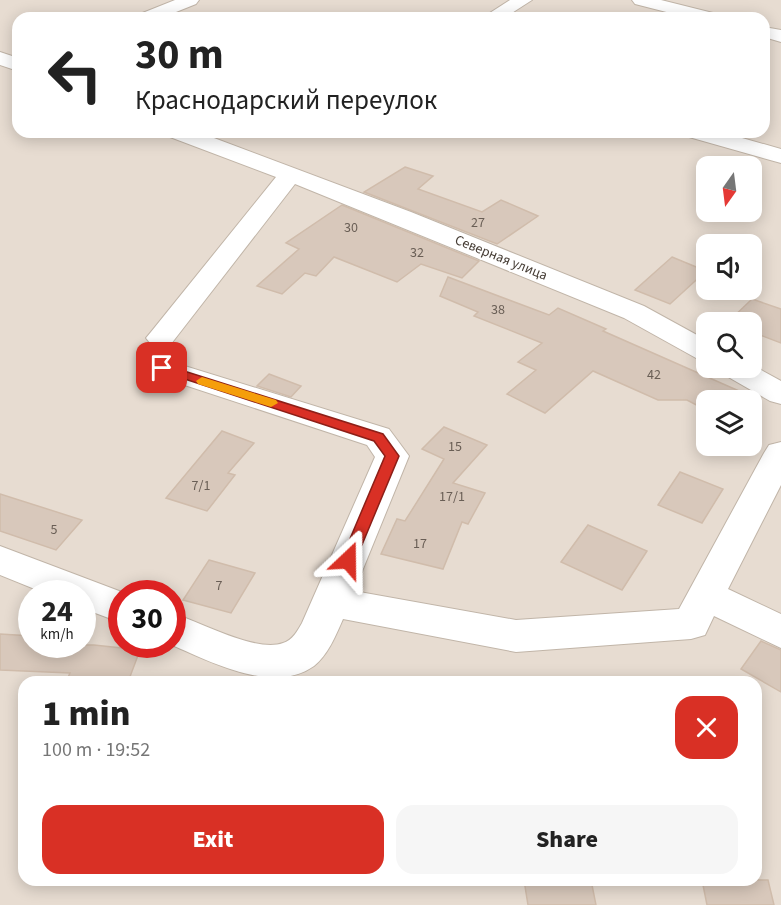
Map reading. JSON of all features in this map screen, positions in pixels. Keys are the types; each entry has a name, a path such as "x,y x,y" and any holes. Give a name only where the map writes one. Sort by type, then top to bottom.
{"street":[{"path":"161,12 190,0"},
{"path":"502,12 523,0"},
{"path":"640,0 687,12"},
{"name":"Северная улица","path":"194,138 633,312 696,347"},
{"path":"718,138 781,156"},
{"path":"186,633 232,651 264,660 290,659 307,648 319,629 331,602 392,456 378,437 161,353 290,175"},
{"path":"752,378 781,394"},
{"path":"331,602 516,636 691,624 781,453"},
{"path":"0,560 108,602"},
{"path":"706,595 781,632"}],"shaded area":[{"path":"0,0 781,0 781,905 0,905"}],"building":[{"path":"405,167 433,176 418,189 482,212 501,200 538,216 497,244 364,192"},
{"path":"342,205 479,261 462,278 421,264 397,282 334,257 316,276 305,273 282,294 257,286 299,249 286,243"},
{"path":"672,257 696,267 696,280 670,304 635,290"},
{"path":"448,277 549,315 558,308 606,329 603,331 696,372 696,378 710,378 737,390 696,390 696,405 687,400 658,400 593,371 545,413 507,394 536,370 518,362 542,343 474,316 478,312 440,296"},
{"path":"751,300 781,309 781,343 762,336 762,312 738,312"},
{"path":"269,374 301,386 291,397 257,386"},
{"path":"444,427 487,445 453,483 485,493 468,524 462,522 443,569 381,554 397,519 405,521 444,459 422,449"},
{"path":"222,431 254,443 228,473 235,475 207,511 166,498"},
{"path":"680,472 723,489 702,523 658,505"},
{"path":"0,494 82,520 56,550 0,531"},
{"path":"588,525 647,551 622,590 561,562"},
{"path":"209,560 255,573 231,613 186,601 186,595"},
{"path":"0,634 18,635 18,658 96,658 96,645 108,647 108,658 137,658 130,676 69,676 70,673 0,670"},
{"path":"761,641 781,650 781,692 762,681 762,676 753,676 741,669"},
{"path":"762,880 768,880 774,905 707,905 703,886 762,886"},
{"path":"525,886 592,886 596,905 528,905"}],"slow traffic":[{"path":"202,381 271,403"}],"route":[{"path":"162,368 378,437 392,456 348,560"}]}
